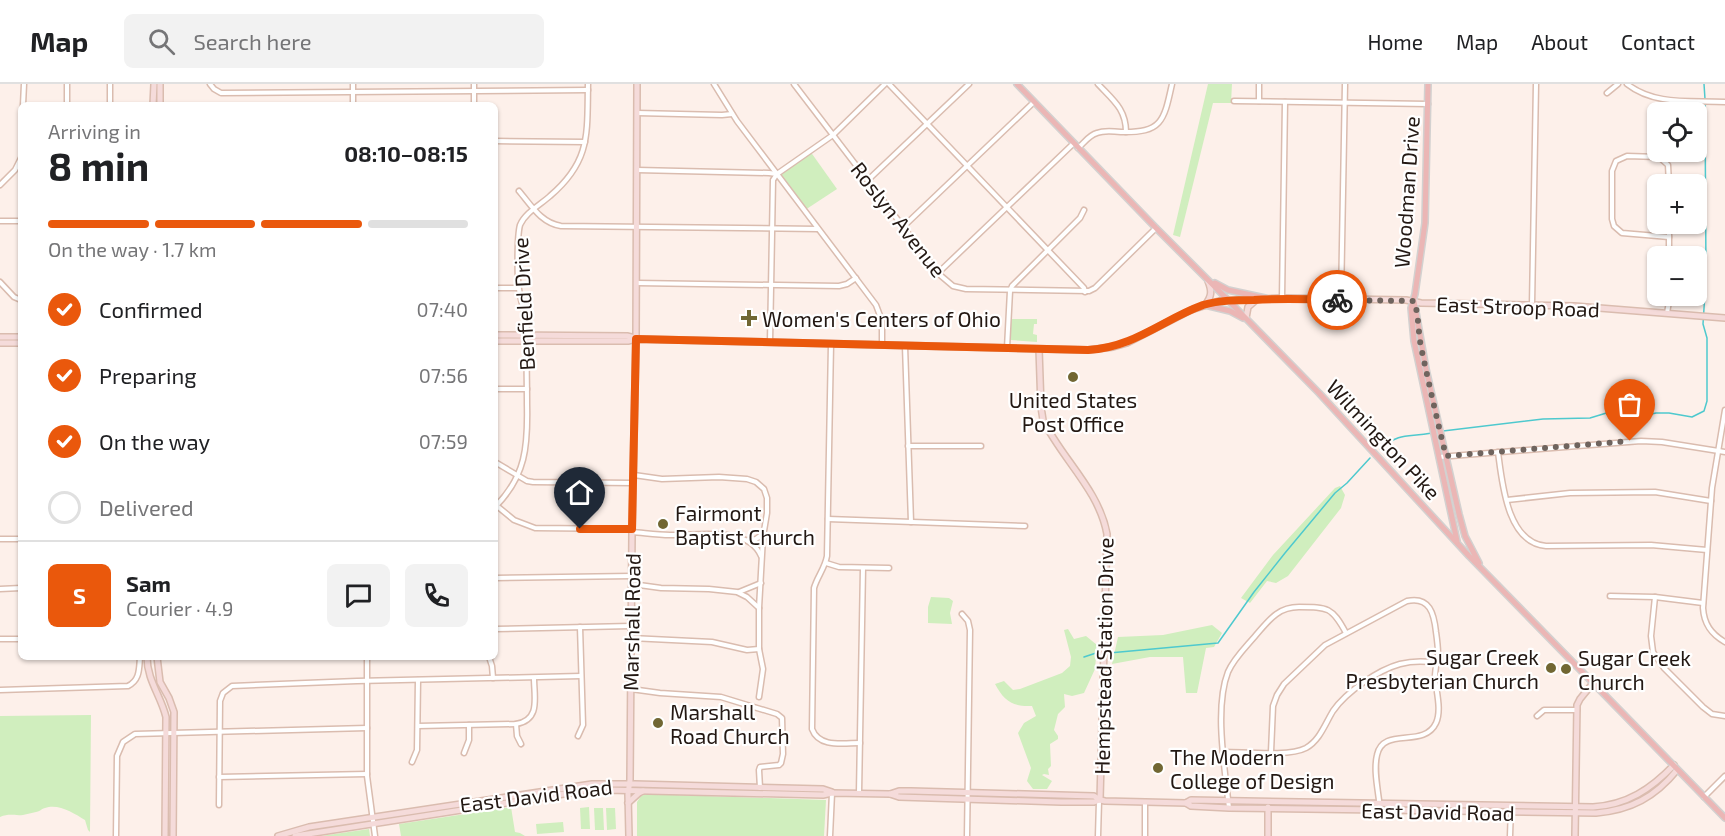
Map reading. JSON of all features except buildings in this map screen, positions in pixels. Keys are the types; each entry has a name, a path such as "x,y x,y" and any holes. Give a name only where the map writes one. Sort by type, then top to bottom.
{"main road":[{"name":"Wilmington Pike","path":"1017,84 1229,300 1457,543 1725,818"},
{"name":"Woodman Drive","path":"1428,84 1425,223 1411,309 1413,337 1437,431 1446,456 1462,526 1483,570"},
{"path":"1208,280 1228,290 1264,298"},
{"path":"1205,304 1226,309 1246,318"},
{"name":"Woodman Drive","path":"1437,431 1439,457 1457,543"},
{"path":"1444,481 1451,479"},
{"path":"1454,527 1462,526"}],"street":[{"path":"23,102 24,84"},
{"path":"67,84 67,102"},
{"path":"110,84 110,102"},
{"path":"153,102 154,84"},
{"path":"160,84 160,102"},
{"path":"210,84 221,93 588,90"},
{"path":"353,84 353,102"},
{"path":"474,84 474,102"},
{"name":"Benfield Drive","path":"498,504 518,476 527,445 527,338 525,311 518,288 519,231 525,218 559,189 572,174 581,156 588,126 588,84"},
{"name":"Marshall Road","path":"629,836 637,283 637,84"},
{"path":"714,84 732,114 880,313 882,346"},
{"name":"Roslyn Avenue","path":"794,84 948,283 958,288 974,290 1086,292"},
{"path":"770,343 772,183 777,174 833,135 887,84 1048,249 1086,292 1095,288 1156,228"},
{"path":"868,180 969,84"},
{"path":"1098,84 1121,110 1125,119 1126,132"},
{"path":"939,273 1007,207 1076,146 1097,133 1145,131 1159,123 1164,114 1172,84"},
{"path":"1259,84 1259,101"},
{"path":"1341,300 1345,84"},
{"path":"1532,304 1536,84"},
{"path":"1606,93 1618,84"},
{"path":"1627,84 1639,93 1652,98 1725,102"},
{"path":"1234,101 1428,104"},
{"path":"903,227 1034,102"},
{"path":"1281,298 1285,102"},
{"path":"637,113 732,114"},
{"path":"498,141 585,142"},
{"path":"1669,174 1666,162 1659,157 1627,156 1618,159 1612,168 1612,219 1617,229 1625,234 1669,237 1669,246"},
{"path":"0,184 15,171 18,164"},
{"path":"637,170 777,174"},
{"path":"519,191 546,221 554,225 818,229"},
{"path":"1007,348 1010,291 1015,282 1080,218 1084,210"},
{"path":"0,221 18,220"},
{"path":"637,283 839,286 856,278"},
{"path":"1205,304 1212,291 1208,280"},
{"path":"0,282 18,299"},
{"path":"498,288 518,288"},
{"name":"East Stroop Road","path":"498,335 628,341 636,339 1088,350 1127,343 1205,304 1264,298 1532,304 1725,318"},
{"path":"1246,318 1248,307 1257,299"},
{"path":"1668,313 1669,306"},
{"path":"0,337 18,337"},
{"name":"East Stroop Road","path":"498,341 527,338"},
{"path":"0,343 18,343"},
{"path":"831,344 826,563 817,578 813,593 812,729 817,738 824,742 860,743"},
{"path":"905,346 911,522"},
{"name":"Hempstead Station Drive","path":"1039,349 1043,420 1095,500 1103,516 1107,534 1098,836"},
{"path":"498,390 527,389"},
{"path":"1725,410 1711,501 1704,603 1707,624 1713,633 1725,642"},
{"path":"1439,457 1641,441 1725,452"},
{"path":"908,446 981,446"},
{"path":"1498,452 1512,519 1527,539 1541,546 1651,544 1707,550"},
{"path":"498,464 527,481 539,483 633,483"},
{"path":"634,475 662,479 733,478 756,482 764,489 767,513 759,608 759,649 763,669 759,697"},
{"path":"1507,500 1570,493 1655,492 1711,501"},
{"path":"498,508 514,520 535,528 632,530 668,535 720,534 747,540 758,538 764,531"},
{"path":"828,519 1025,526"},
{"path":"0,539 18,539"},
{"path":"747,540 758,549 762,560"},
{"path":"826,563 835,567 889,568"},
{"path":"859,793 863,568"},
{"path":"498,578 632,576"},
{"path":"632,584 737,592 747,597 759,608"},
{"path":"737,592 761,584"},
{"path":"0,589 18,588"},
{"path":"1610,596 1655,597 1704,603"},
{"path":"1655,597 1651,642 1657,659 1703,707 1712,714 1725,716"},
{"path":"1272,752 1273,706 1281,688 1329,642 1407,601 1417,600 1428,606 1434,614 1438,650 1435,676 1437,721 1425,735 1389,740 1381,746 1376,760 1380,807"},
{"path":"1229,805 1221,713 1228,672 1237,658 1270,618 1286,609 1324,608 1336,616 1346,633"},
{"path":"962,614 968,621 970,630 967,836"},
{"path":"498,629 631,626"},
{"path":"578,736 583,725 580,627"},
{"path":"631,638 712,642 747,650 759,649"},
{"path":"0,639 18,639"},
{"path":"0,690 124,687 131,685 137,679 140,660"},
{"path":"148,660 151,680 164,708 166,733 165,836"},
{"path":"157,660 160,682 174,712 173,836"},
{"path":"367,660 367,774 375,836"},
{"path":"490,660 493,678"},
{"path":"1224,752 1294,752 1309,746 1318,737 1342,700 1363,683 1398,665 1418,662 1437,663"},
{"path":"219,805 220,701 225,690 236,685 581,676"},
{"path":"418,726 526,722 534,712 534,677"},
{"path":"412,762 417,750 418,680"},
{"path":"1575,836 1577,710 1580,699 1593,683"},
{"path":"630,688 660,693 721,697 777,714 782,718 782,763 760,767 760,790"},
{"path":"1537,716 1544,710 1577,710"},
{"path":"516,724 516,736 521,744"},
{"path":"464,753 469,740 469,725"},
{"path":"116,836 116,765 120,747 126,739 135,734 367,728"},
{"name":"East David Road","path":"629,787 645,790 823,789 832,793 890,794 899,797 1094,796 1100,800 1186,803 1191,800 1229,805 1606,812 1643,800 1665,784 1676,767"},
{"path":"219,777 367,774"},
{"path":"1704,797 1725,776"},
{"name":"East David Road","path":"278,836 309,827 478,805 592,784 760,790"},
{"path":"628,803 645,790"},
{"path":"830,836 832,793"},
{"path":"1145,802 1145,836"},
{"path":"1268,805 1268,836"},
{"path":"1510,836 1511,809"},
{"name":"East David Road","path":"295,836 372,820"}],"green space":[{"path":"1208,84 1232,84 1231,103 1213,103 1180,237 1173,235"},
{"path":"810,151 837,189 805,210 777,174"},
{"path":"1011,319 1037,319 1033,334 1037,335 1037,342 1011,340"},
{"path":"1340,486 1345,495 1341,508 1288,576 1276,583 1267,581 1250,603 1241,598 1273,555 1335,488"},
{"path":"931,597 949,598 953,601 950,613 952,624 928,623 928,607"},
{"path":"1212,625 1222,633 1214,647 1206,648 1197,693 1186,693 1183,657 1150,657 1112,664 1118,637 1163,635"},
{"path":"1068,629 1074,639 1086,636 1097,645 1095,669 1084,693 1072,696 1064,694 1065,707 1058,714 1054,730 1058,739 1050,744 1049,775 1042,775 1052,781 1047,789 1033,789 1027,781 1031,768 1018,733 1024,723 1036,716 1032,706 1010,702 995,684 1004,681 1013,690 1020,689 1062,673 1070,666 1071,657 1064,630"},
{"path":"91,715 90,832 85,820 76,814 55,807 23,815 0,817 0,716"},
{"path":"647,794 826,800 824,836 637,836 637,802 641,796"},
{"path":"511,807 515,832 525,836 401,836 399,824"},
{"path":"589,807 590,829 581,829 580,808"},
{"path":"594,808 603,808 604,830 595,830"},
{"path":"606,808 615,808 616,829 607,830"},
{"path":"563,822 564,832 537,834 536,824"},
{"path":"369,829 370,836 321,836"}],"waterway":[{"path":"1704,84 1705,99"},
{"path":"1443,431 1543,419 1590,418 1627,409 1647,415 1669,413 1692,417 1704,411 1707,401 1707,338 1703,324 1706,277 1705,162"},
{"path":"1380,449 1400,437 1432,433"},
{"path":"1109,653 1218,643 1285,553 1335,493 1370,458"},
{"path":"1084,657 1099,652"}],"way so far":[{"path":"1337,300 1414,301 1417,327 1446,456 1630,441"}],"place":[{"name":"Women's Centers of Ohio","path":"749,318"},
{"name":"United States Post Office","path":"1073,377"},
{"name":"Fairmont Baptist Church","path":"663,524"},
{"name":"Sugar Creek Presbyterian Church","path":"1551,668"},
{"name":"Sugar Creek Church","path":"1566,669"},
{"name":"Marshall Road Church","path":"658,723"},
{"name":"The Modern College of Design","path":"1158,768"}],"route":[{"path":"580,529 632,529 636,339 1088,350 1127,343 1191,310 1219,301 1264,298 1337,300"}]}
